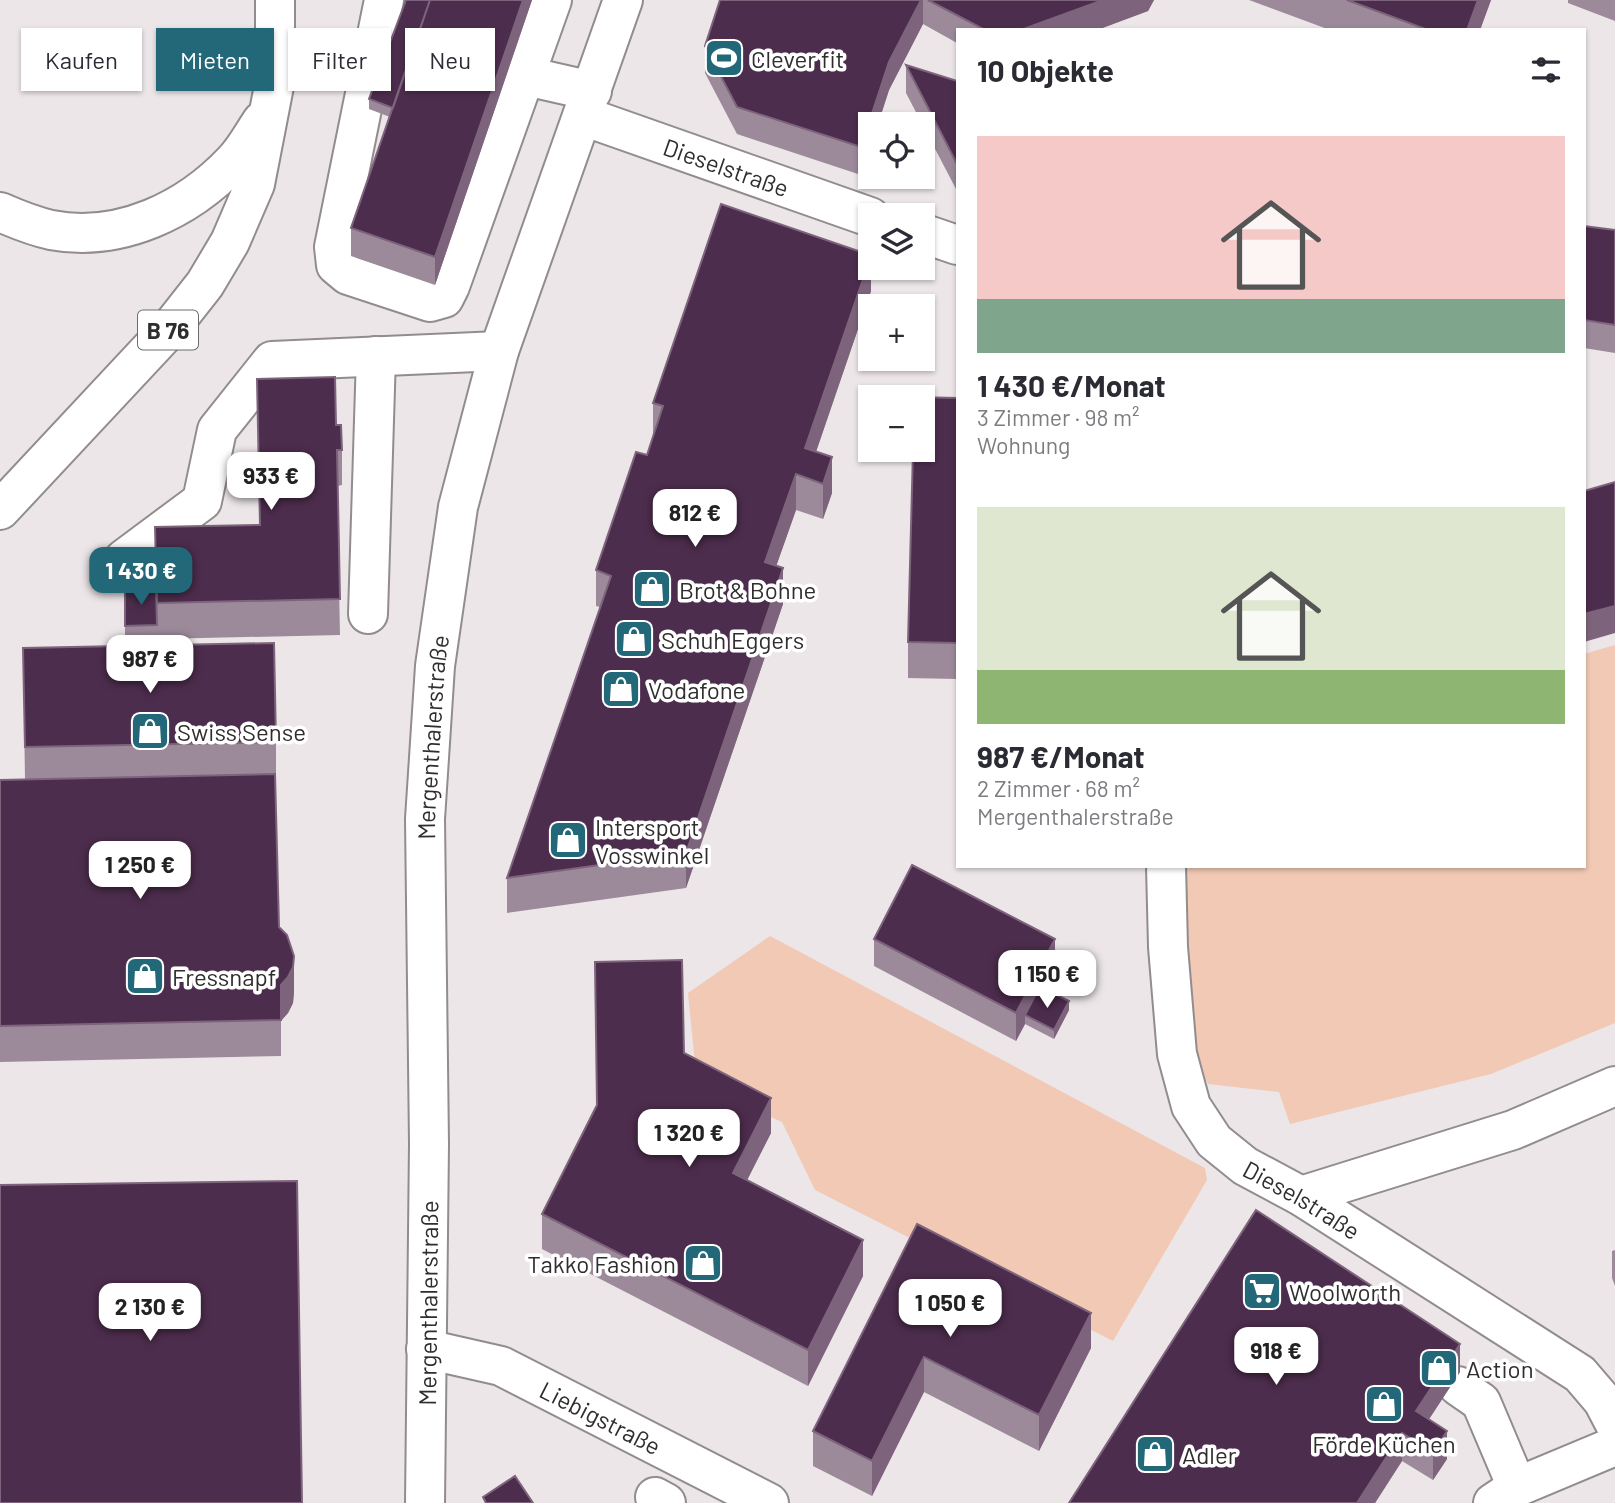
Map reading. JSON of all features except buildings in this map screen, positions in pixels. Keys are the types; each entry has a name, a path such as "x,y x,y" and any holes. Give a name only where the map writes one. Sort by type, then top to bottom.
{"main road":[{"name":"B 76","path":"0,510 172,326 205,284 230,242 255,184 275,81 275,0"},
{"path":"384,0 334,247 336,265 348,275 430,302 444,298 552,0"},
{"name":"Mergenthalerstraße","path":"425,1503 429,1144 425,819 435,666 458,507 499,351 623,0"},
{"name":"Dieselstraße","path":"526,76 587,104 858,212"},
{"name":"B 76","path":"0,212 52,230 83,232 105,231 158,218 180,206 236,159 269,111"},
{"path":"935,237 956,245"},
{"path":"124,559 202,501 217,430 272,360 499,351"},
{"path":"368,614 376,356"},
{"name":"Dieselstraße","path":"1166,868 1168,947 1177,1054 1191,1106 1214,1141 1245,1166 1301,1196 1580,1374 1603,1401 1615,1424"},
{"path":"1301,1196 1513,1130 1615,1086"},
{"name":"Liebigstraße","path":"426,1349 501,1366 769,1503"},
{"path":"1458,1386 1481,1402 1505,1495 1615,1446"}],"shaded area":[{"path":"1615,645 1615,1023 1491,1074 1290,1124 1279,1092 1208,1084 1192,1050 1186,868 1586,868 1586,653"},
{"path":"770,936 1205,1168 1207,1180 1113,1341 815,1190 782,1122 697,1084 688,993"}],"place":[{"name":"Clever fit","path":"724,58"},
{"name":"Brot & Bohne","path":"652,589"},
{"name":"Schuh Eggers","path":"634,639"},
{"name":"Vodafone","path":"621,689"},
{"name":"Swiss Sense","path":"150,731"},
{"name":"Intersport Vosswinkel","path":"568,840"},
{"name":"Fressnapf","path":"145,976"},
{"name":"Takko Fashion","path":"703,1263"},
{"name":"Woolworth","path":"1262,1291"},
{"name":"Action","path":"1439,1368"},
{"name":"Förde Küchen","path":"1384,1404"},
{"name":"Adler","path":"1155,1454"}]}
